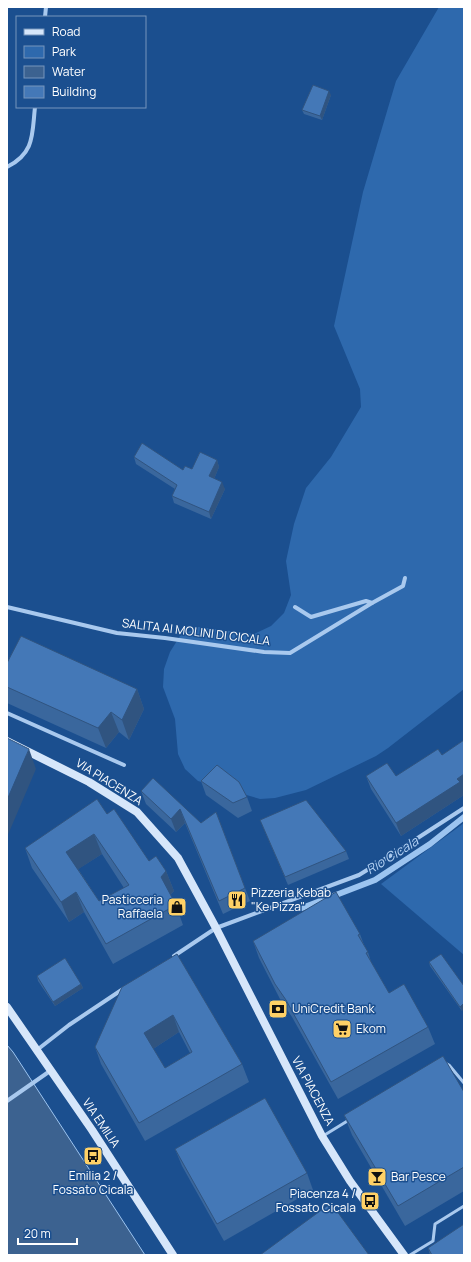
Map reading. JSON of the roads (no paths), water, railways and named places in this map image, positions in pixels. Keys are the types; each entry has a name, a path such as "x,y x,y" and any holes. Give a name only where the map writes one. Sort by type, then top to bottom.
{"main road":[{"name":"VIA PIACENZA","path":"7,741 89,782 137,812 178,858 216,928 322,1136 350,1181 404,1255"},
{"name":"VIA EMILIA","path":"7,1007 92,1130 173,1255"}],"street":[{"path":"7,167 26,153 30,144 35,108"},
{"name":"SALITA AI MOLINI DI CICALA","path":"7,607 117,633 264,652 290,653 403,586 405,578"},
{"name":"SALITA AI MOLINI DI CICALA","path":"295,607 311,618 366,601 372,603"},
{"name":"VIA PIACENZA","path":"7,713 124,765"},
{"path":"167,960 216,928 359,874 464,808"},
{"path":"37,1050 69,1025 128,986"},
{"path":"7,1101 50,1071"}],"lane":[{"path":"443,1063 447,1063 464,1082"},
{"path":"322,1136 356,1116"},
{"path":"410,1255 433,1240 435,1224 464,1206"},
{"path":"433,1240 438,1243"}],"water":[{"path":"7,1045 13,1052 145,1255 7,1255"}],"waterway":[{"name":"Rio Cicala","path":"302,908 375,880 430,844 464,817"}],"place":[{"name":"Pizzeria Kebab \"Ke Pizza\"","path":"237,900"},
{"name":"Pasticceria Raffaela","path":"177,907"},
{"name":"UniCredit Bank","path":"278,1009"},
{"name":"Ekom","path":"342,1029"},
{"name":"Emilia 2 / Fossato Cicala","path":"93,1156"},
{"name":"Bar Pesce","path":"377,1177"},
{"name":"Piacenza 4 / Fossato Cicala","path":"370,1201"}]}
